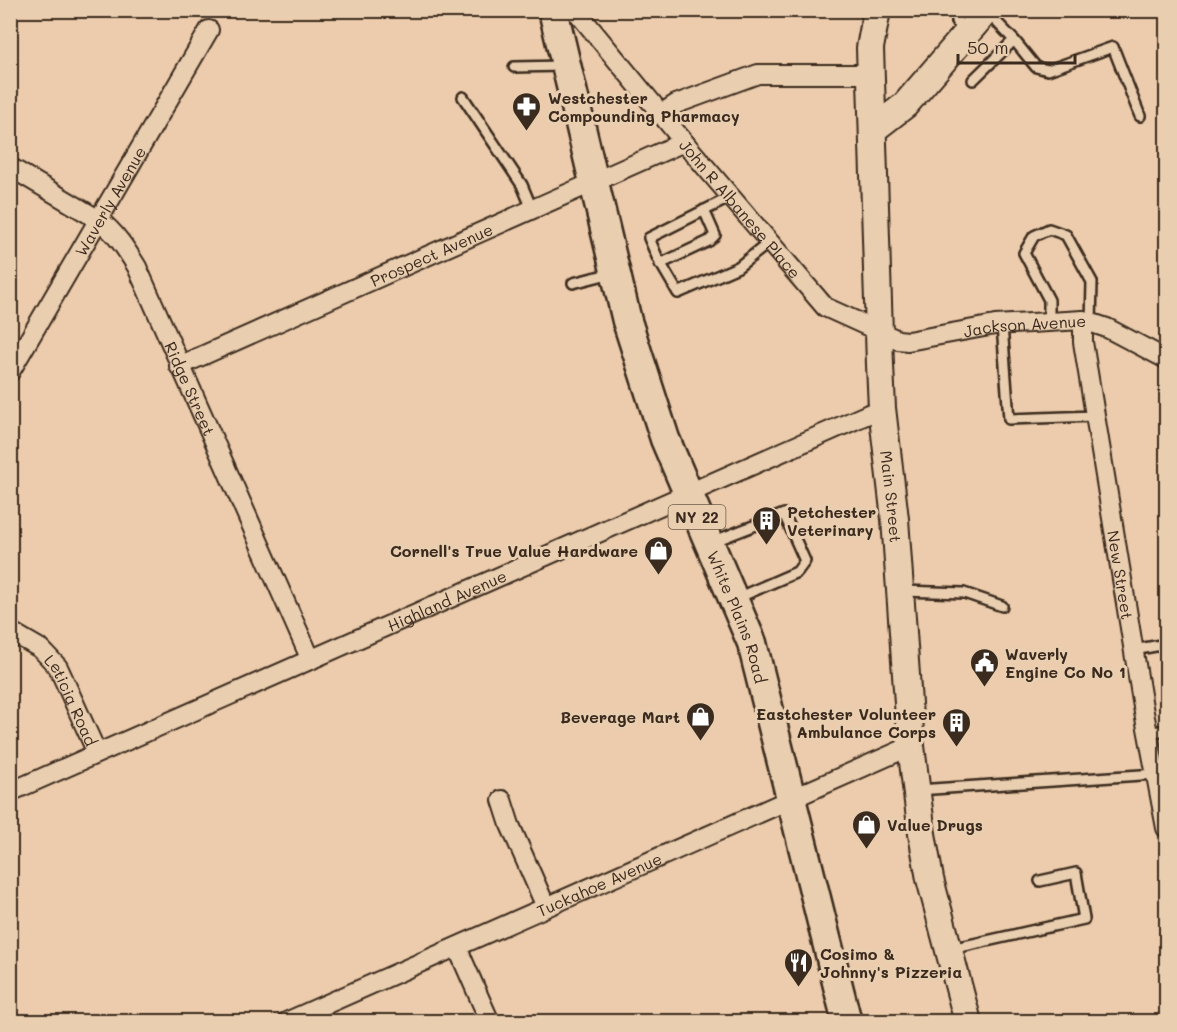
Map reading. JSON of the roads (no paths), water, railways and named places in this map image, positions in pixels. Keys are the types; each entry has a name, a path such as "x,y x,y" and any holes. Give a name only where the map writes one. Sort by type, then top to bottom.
{"main road":[{"name":"White Plains Road","path":"553,10 615,273 639,361 686,493 734,599 761,674 847,1022"}],"street":[{"name":"John R Albanese Place","path":"573,10 578,12 684,142 825,307 878,329"},
{"name":"Main Street","path":"877,10 870,43 870,74 874,129 878,329 882,408 896,519 911,746 930,879 968,1022"},
{"path":"874,129 905,105 963,21 987,11"},
{"name":"Waverly Avenue","path":"10,372 209,30"},
{"path":"661,114 676,104 758,74 870,74"},
{"name":"Prospect Avenue","path":"179,366 684,142"},
{"name":"Ridge Street","path":"10,167 112,230 137,267 311,660"},
{"name":"Jackson Avenue","path":"878,329 898,340 908,341 1002,325 1049,321 1087,322 1107,328 1167,359"},
{"name":"New Street","path":"1087,322 1083,342 1148,733 1167,828"},
{"name":"Highland Avenue","path":"10,792 882,408"},
{"name":"Leticia Road","path":"10,631 41,649 58,667 98,753"},
{"name":"Tuckahoe Avenue","path":"286,1022 312,1016 457,947 911,746"},
{"path":"502,800 510,825 546,907"},
{"path":"457,947 490,1022"}],"lane":[{"path":"987,11 1036,67 1048,70 1113,46 1140,116"},
{"path":"973,80 1014,40"},
{"path":"514,68 567,66"},
{"path":"463,97 522,185 532,209"},
{"path":"731,197 649,238 660,264 678,293 738,267 770,242"},
{"path":"660,264 709,241 715,235 704,210"},
{"path":"1049,321 1049,300 1024,253 1034,236 1049,230 1066,235 1092,282 1094,296 1087,322"},
{"path":"573,283 615,273"},
{"path":"1002,325 1010,419 1095,416"},
{"path":"709,543 784,514 805,561 796,572 734,599"},
{"path":"900,590 964,593 1002,606"},
{"path":"1134,650 1167,644"},
{"path":"1148,733 1167,730"},
{"path":"916,790 1156,774"},
{"path":"949,950 1084,919 1076,873 1040,880"}],"place":[{"name":"Westchester Compounding Pharmacy","path":"527,132"},
{"name":"Petchester Veterinary","path":"766,546"},
{"name":"Cornell's True Value Hardware","path":"659,576"},
{"name":"Waverly Engine Co No 1","path":"984,688"},
{"name":"Beverage Mart","path":"701,742"},
{"name":"Eastchester Volunteer Ambulance Corps","path":"957,748"},
{"name":"Value Drugs","path":"866,850"},
{"name":"Cosimo & Johnny's Pizzeria","path":"799,988"}]}
